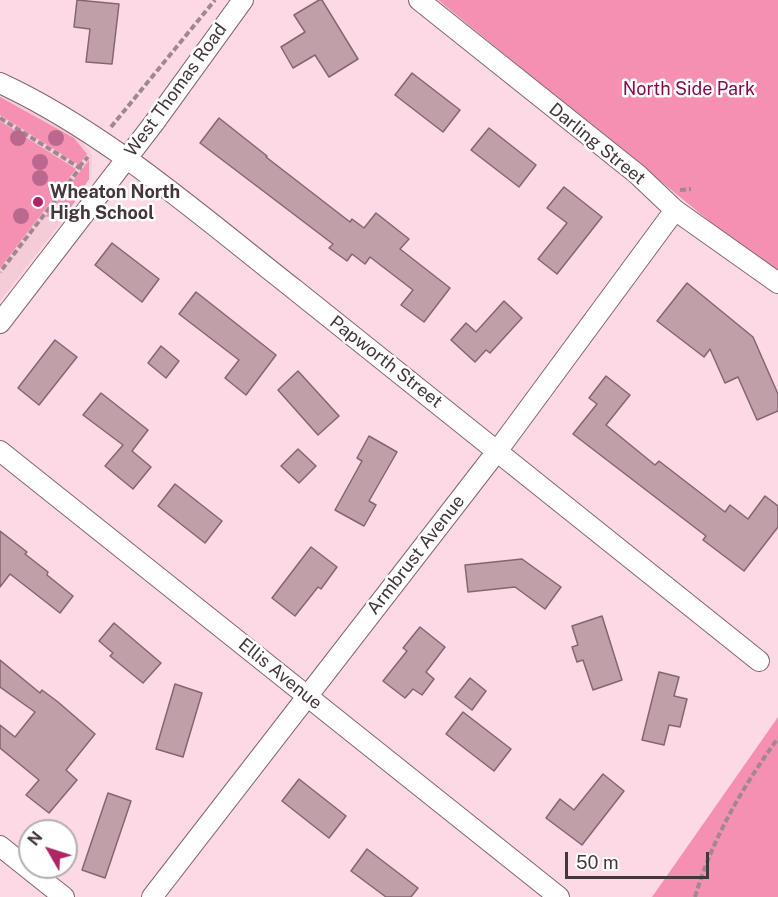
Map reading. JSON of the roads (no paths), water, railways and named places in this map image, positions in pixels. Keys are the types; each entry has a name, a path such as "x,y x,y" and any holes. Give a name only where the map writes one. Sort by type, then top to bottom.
{"street":[{"name":"West Thomas Road","path":"0,323 243,0"},
{"name":"Darling Street","path":"419,0 637,174 675,210 778,283"},
{"name":"Papworth Street","path":"0,82 60,114 125,159 498,450 759,661"},
{"name":"Armbrust Avenue","path":"152,897 306,695 498,450 675,210"},
{"name":"Ellis Avenue","path":"0,451 559,897"},
{"path":"0,846 64,897"}],"place":[{"name":"Wheaton North High School","path":"38,202"}],"park label":[{"name":"North Side Park","path":"689,89"}]}
